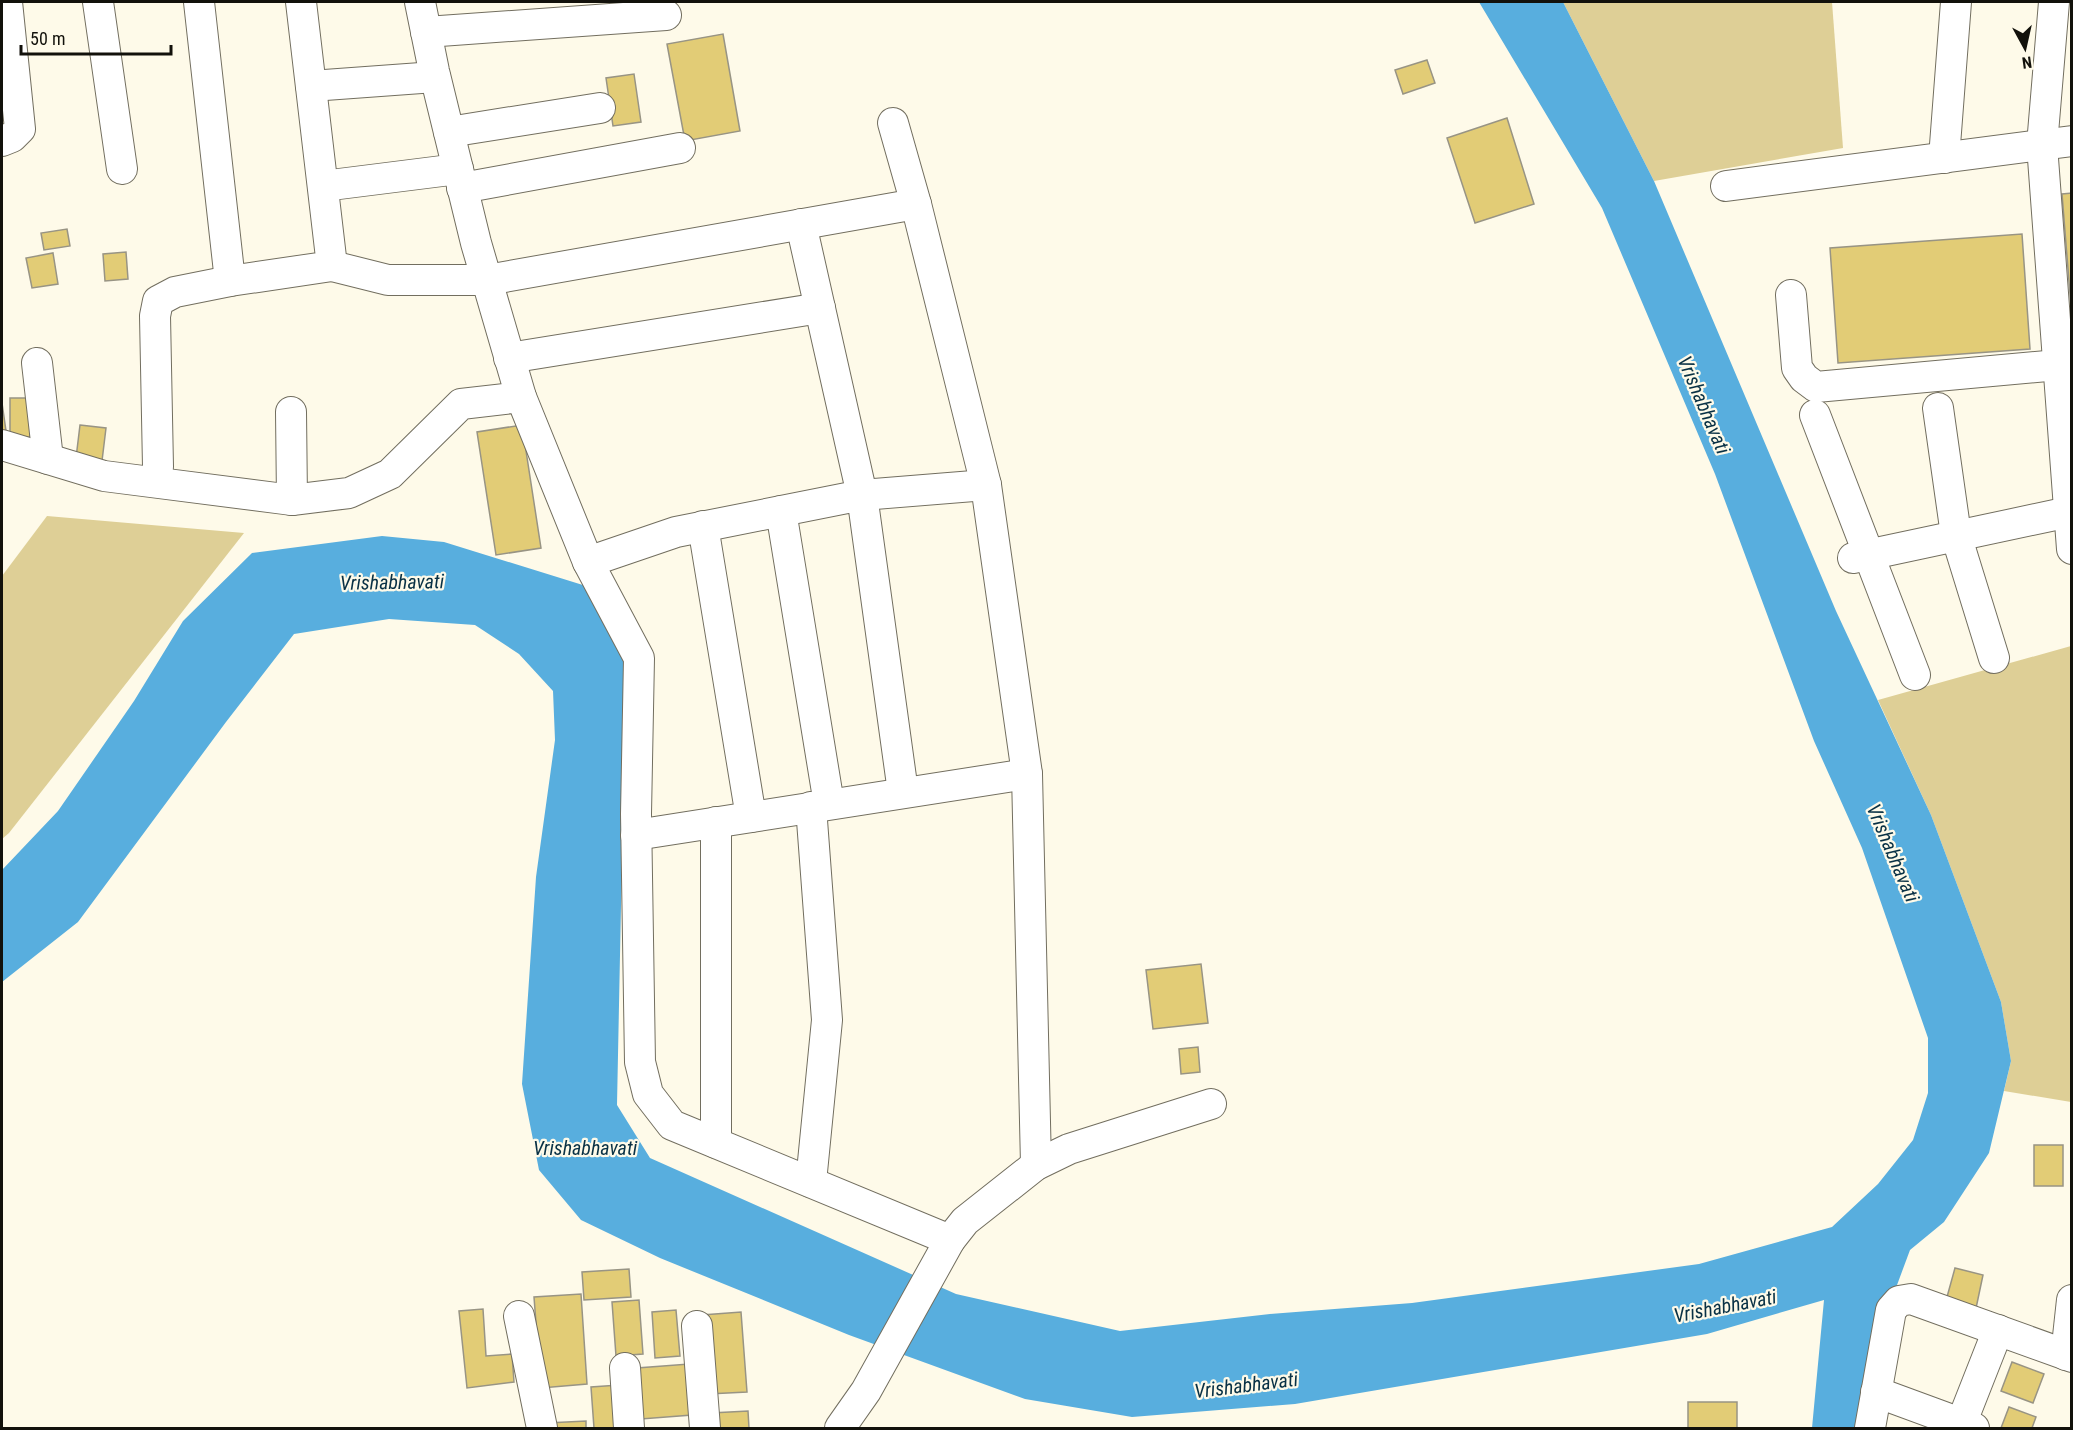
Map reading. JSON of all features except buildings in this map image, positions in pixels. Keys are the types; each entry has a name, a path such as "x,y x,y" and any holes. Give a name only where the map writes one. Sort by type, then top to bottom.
{"street":[{"path":"2,141 12,137 20,129 6,39 8,2"},
{"path":"98,2 122,170"},
{"path":"199,2 230,281"},
{"path":"301,2 332,266"},
{"path":"420,2 435,77 460,178 521,397 588,562 639,658 636,835 640,1062 648,1094 672,1125 812,1182 947,1245"},
{"path":"1944,158 1956,2"},
{"path":"2054,2 2042,145 2072,549"},
{"path":"426,32 666,15"},
{"path":"311,86 435,77"},
{"path":"449,132 600,108"},
{"path":"893,123 916,204 986,485 1027,774 1036,1165"},
{"path":"1726,186 2072,141"},
{"path":"323,186 460,178 680,148"},
{"path":"158,467 155,316 158,301 175,292 230,281 332,266 388,280 487,280 916,204"},
{"path":"801,224 862,495 903,792"},
{"path":"1791,295 1797,368 1804,378 1816,387 2058,365"},
{"path":"509,358 820,308"},
{"path":"37,363 48,459"},
{"path":"2,445 104,476 292,500 349,493 390,474 461,404 521,397"},
{"path":"1938,408 1956,536 1994,658"},
{"path":"291,412 292,500"},
{"path":"1815,415 1860,556 1915,675"},
{"path":"588,562 676,531 862,495 986,485"},
{"path":"781,511 820,805 826,1020 812,1182"},
{"path":"1860,556 2069,512"},
{"path":"703,526 752,817"},
{"path":"636,835 1027,774"},
{"path":"716,822 716,1143"},
{"path":"840,1428 866,1391 947,1245 965,1221 1036,1165 1069,1149 1211,1104"},
{"path":"1870,1428 1891,1310 1899,1301 1911,1299 2069,1356 2072,1300"},
{"path":"519,1316 542,1428"},
{"path":"697,1326 705,1428"},
{"path":"1876,1392 1968,1426 1998,1330"},
{"path":"625,1368 629,1428"}],"shaded area":[{"path":"1563,2 1832,2 1843,148 1654,181"},
{"path":"47,516 244,533 2,839 2,576"},
{"path":"2071,646 2071,1102 2004,1091 2011,1061 2001,1002 1931,815 1878,700"}],"water":[{"name":"Vrishabhavati","path":"1479,2 1563,2 1654,181 1836,611 1931,815 2001,1002 2011,1061 1989,1153 1944,1222 1910,1250 1877,1339 1862,1428 1812,1428 1824,1300 1707,1334 1295,1404 1132,1417 1025,1399 849,1335 660,1258 581,1220 539,1170 522,1084 536,877 555,740 553,691 519,654 475,625 389,619 294,634 78,922 2,982 2,870 58,811 134,701 183,621 252,553 382,536 444,542 586,586 626,657 617,1105 650,1158 956,1294 1120,1331 1270,1314 1412,1303 1699,1264 1832,1227 1878,1184 1913,1140 1928,1093 1928,1038 1862,848 1814,741 1715,474 1602,208"}]}
